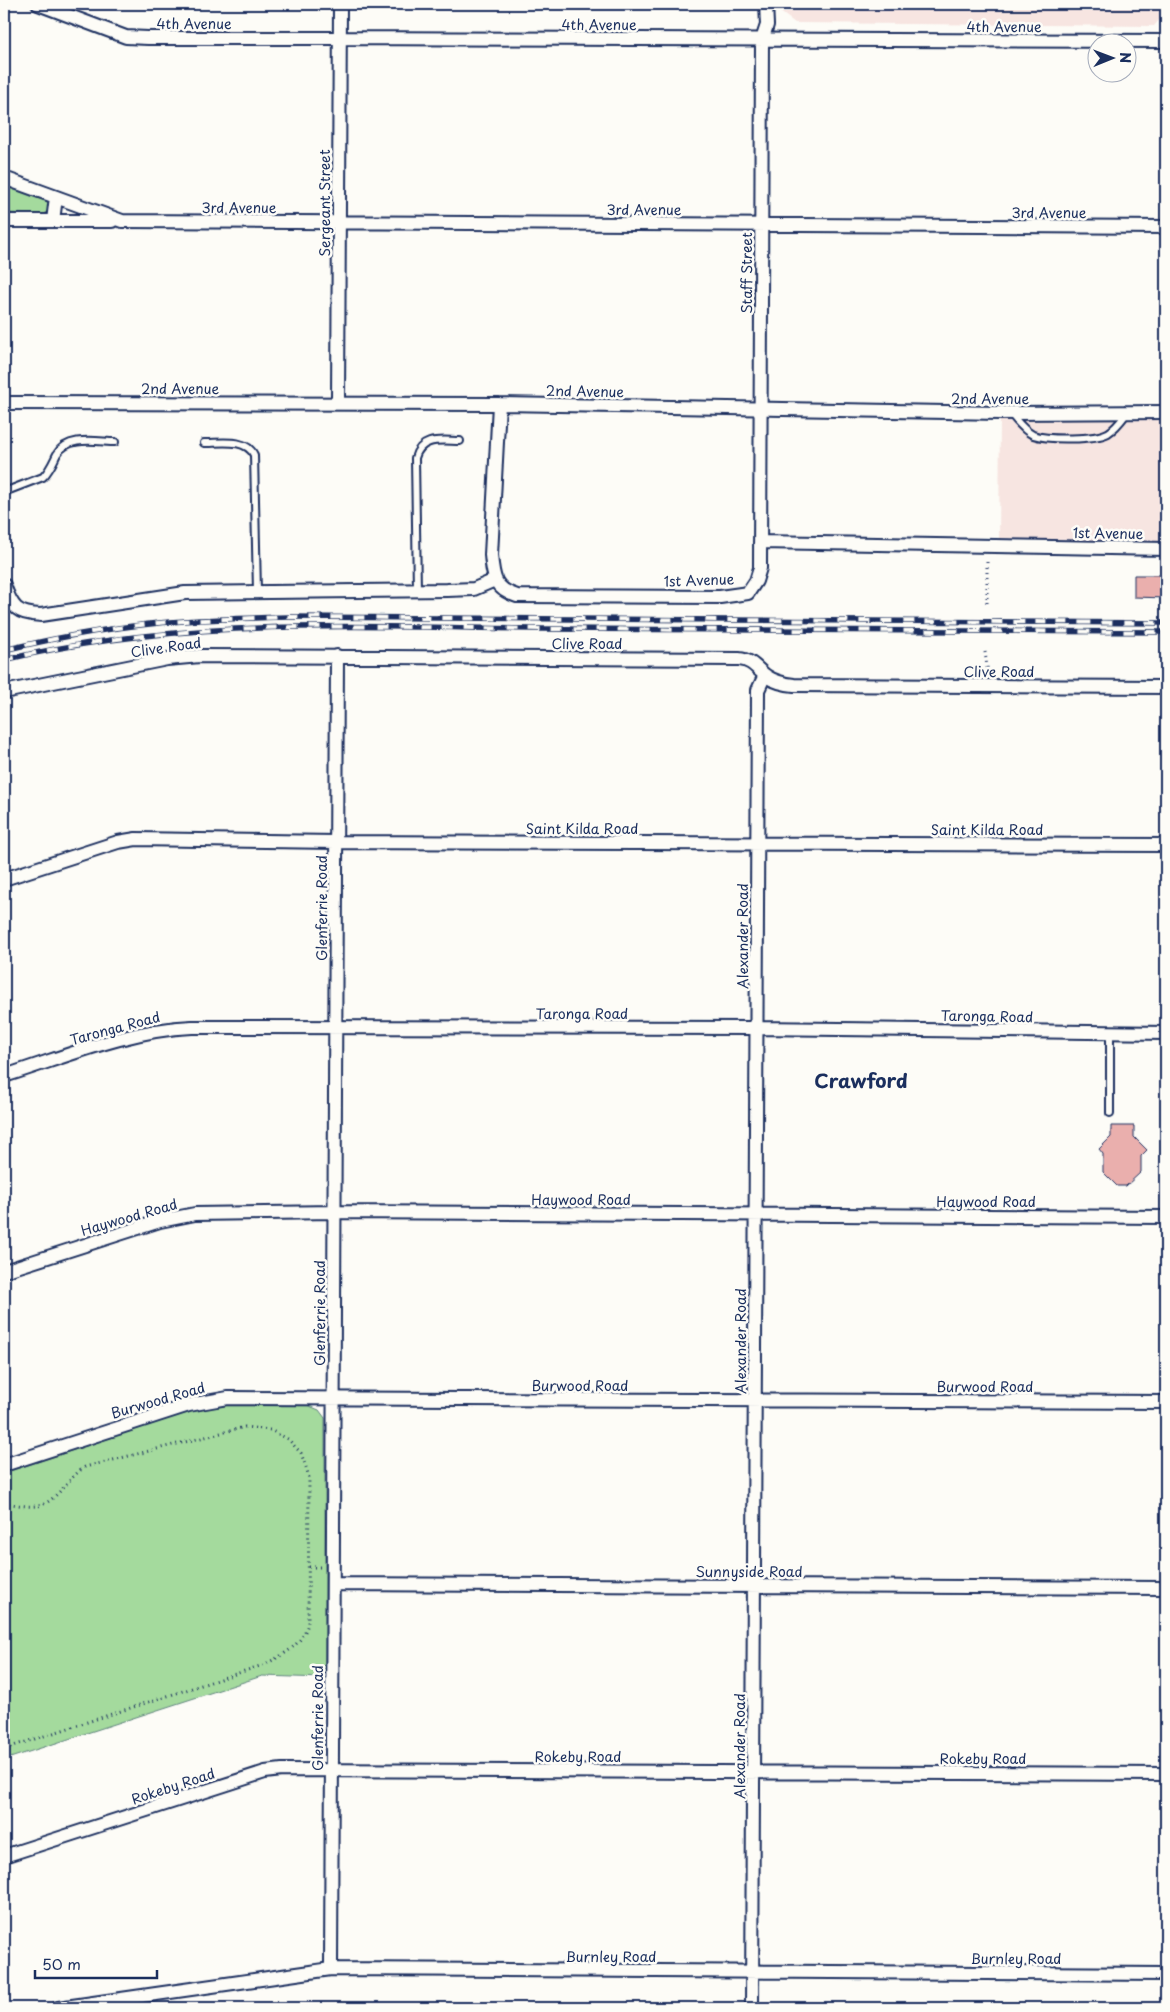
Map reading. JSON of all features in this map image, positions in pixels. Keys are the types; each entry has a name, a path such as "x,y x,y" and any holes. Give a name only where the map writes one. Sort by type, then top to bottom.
{"street":[{"name":"4th Avenue","path":"38,4 126,37 1166,41"},
{"name":"Sergeant Street","path":"338,403 340,4"},
{"name":"Staff Street","path":"760,542 762,40 767,25 766,4"},
{"name":"3rd Avenue","path":"4,178 122,221"},
{"path":"53,221 56,197"},
{"name":"3rd Avenue","path":"4,222 122,221 1166,227"},
{"name":"2nd Avenue","path":"4,403 499,404 1010,413 1166,412"},
{"path":"4,585 15,609 27,614 41,615 166,595 257,591 474,589 496,580 493,574 491,556 499,404"},
{"name":"1st Avenue","path":"496,580 498,586 506,593 517,596 734,596 748,593 756,582 760,568 760,542 1166,549"},
{"name":"Clive Road","path":"4,692 183,657 337,656 739,659 749,661 765,675 780,684 794,685 1166,687"},
{"name":"Glenferrie Road","path":"331,1969 337,656"},
{"name":"Alexander Road","path":"752,2008 758,690 765,675"},
{"name":"Saint Kilda Road","path":"4,879 118,842 136,839 336,842 1166,845"},
{"name":"Taronga Road","path":"4,1076 120,1039 165,1029 192,1027 757,1028 1166,1033"},
{"name":"Haywood Road","path":"4,1271 160,1221 182,1216 207,1214 334,1212 1166,1217"},
{"name":"Burwood Road","path":"4,1464 203,1401 228,1398 1166,1402"},
{"name":"Sunnyside Road","path":"332,1584 1166,1588"},
{"name":"Rokeby Road","path":"4,1856 266,1772 282,1770 1166,1774"},
{"name":"Burnley Road","path":"58,2008 331,1969 1166,1974"}],"lane":[{"path":"1010,413 1023,428 1032,434 1047,437 1089,438 1106,434 1115,428 1128,412"},
{"path":"417,590 415,458 417,449 422,444 432,441 460,441"},
{"path":"4,492 43,477 48,473 58,453 69,443 116,442"},
{"path":"204,443 246,445 254,455 257,591"},
{"path":"1110,1032 1110,1113"}],"path":[{"path":"987,547 987,603"},
{"path":"985,652 989,677"},
{"path":"4,1503 31,1506 42,1505 50,1501 76,1472 85,1467 245,1427 270,1430 292,1442 301,1453 309,1478 308,1623 304,1634 295,1646 263,1665 4,1749"}],"shaded area":[{"path":"779,4 1166,4 1166,12 1154,26 795,23 779,11"},
{"path":"1166,412 1166,549 999,547 1000,413"}],"green space":[{"path":"4,186 47,202 49,204 48,211 43,214 4,213"},
{"path":"230,1405 307,1405 319,1410 325,1418 325,1678 262,1676 4,1760 4,1473 195,1410"}],"building":[{"path":"1134,575 1166,575 1166,598 1134,597"},
{"path":"1111,1126 1134,1126 1134,1137 1147,1150 1141,1156 1141,1172 1126,1186 1117,1186 1103,1172 1103,1154 1099,1149 1111,1137"}],"railway":[{"path":"4,650 138,625 184,621 291,617 1166,623"},
{"path":"4,660 70,646 136,637 270,628 405,627 1166,632"}],"district":[{"name":"Crawford","path":"861,1080"}]}
